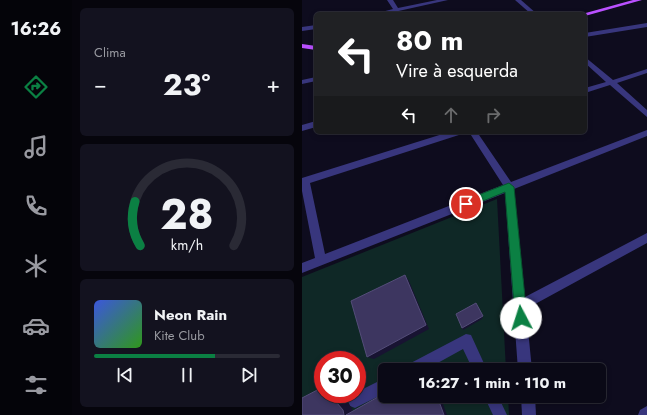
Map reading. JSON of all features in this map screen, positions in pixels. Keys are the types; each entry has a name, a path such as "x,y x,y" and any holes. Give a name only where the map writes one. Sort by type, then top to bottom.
{"main road":[{"path":"587,13 639,0"},
{"path":"302,46 314,48"}],"street":[{"path":"390,0 397,10"},
{"path":"387,12 445,0"},
{"path":"518,0 532,12"},
{"path":"587,35 647,25"},
{"path":"302,29 314,26"},
{"path":"587,61 647,114"},
{"path":"587,90 647,72"},
{"path":"302,82 314,79"},
{"path":"302,128 314,125"},
{"path":"302,268 647,133"},
{"path":"321,261 303,182 453,134"},
{"path":"474,134 509,187 524,363"},
{"path":"520,306 647,238"},
{"path":"425,363 466,340 477,363"},
{"path":"366,396 378,389"},
{"path":"494,403 500,415"},
{"path":"528,403 529,415"}],"green space":[{"path":"497,199 506,363 378,363 378,403 508,403 509,415 302,415 302,277"}],"building":[{"path":"405,275 426,325 367,357 351,301"},
{"path":"476,303 483,316 462,328 456,314"},
{"path":"314,392 314,403 337,403 343,410 344,415 302,415 302,398"},
{"path":"378,397 378,403 440,403 444,415 346,415"}],"route":[{"path":"466,204 509,187 521,318"}]}
